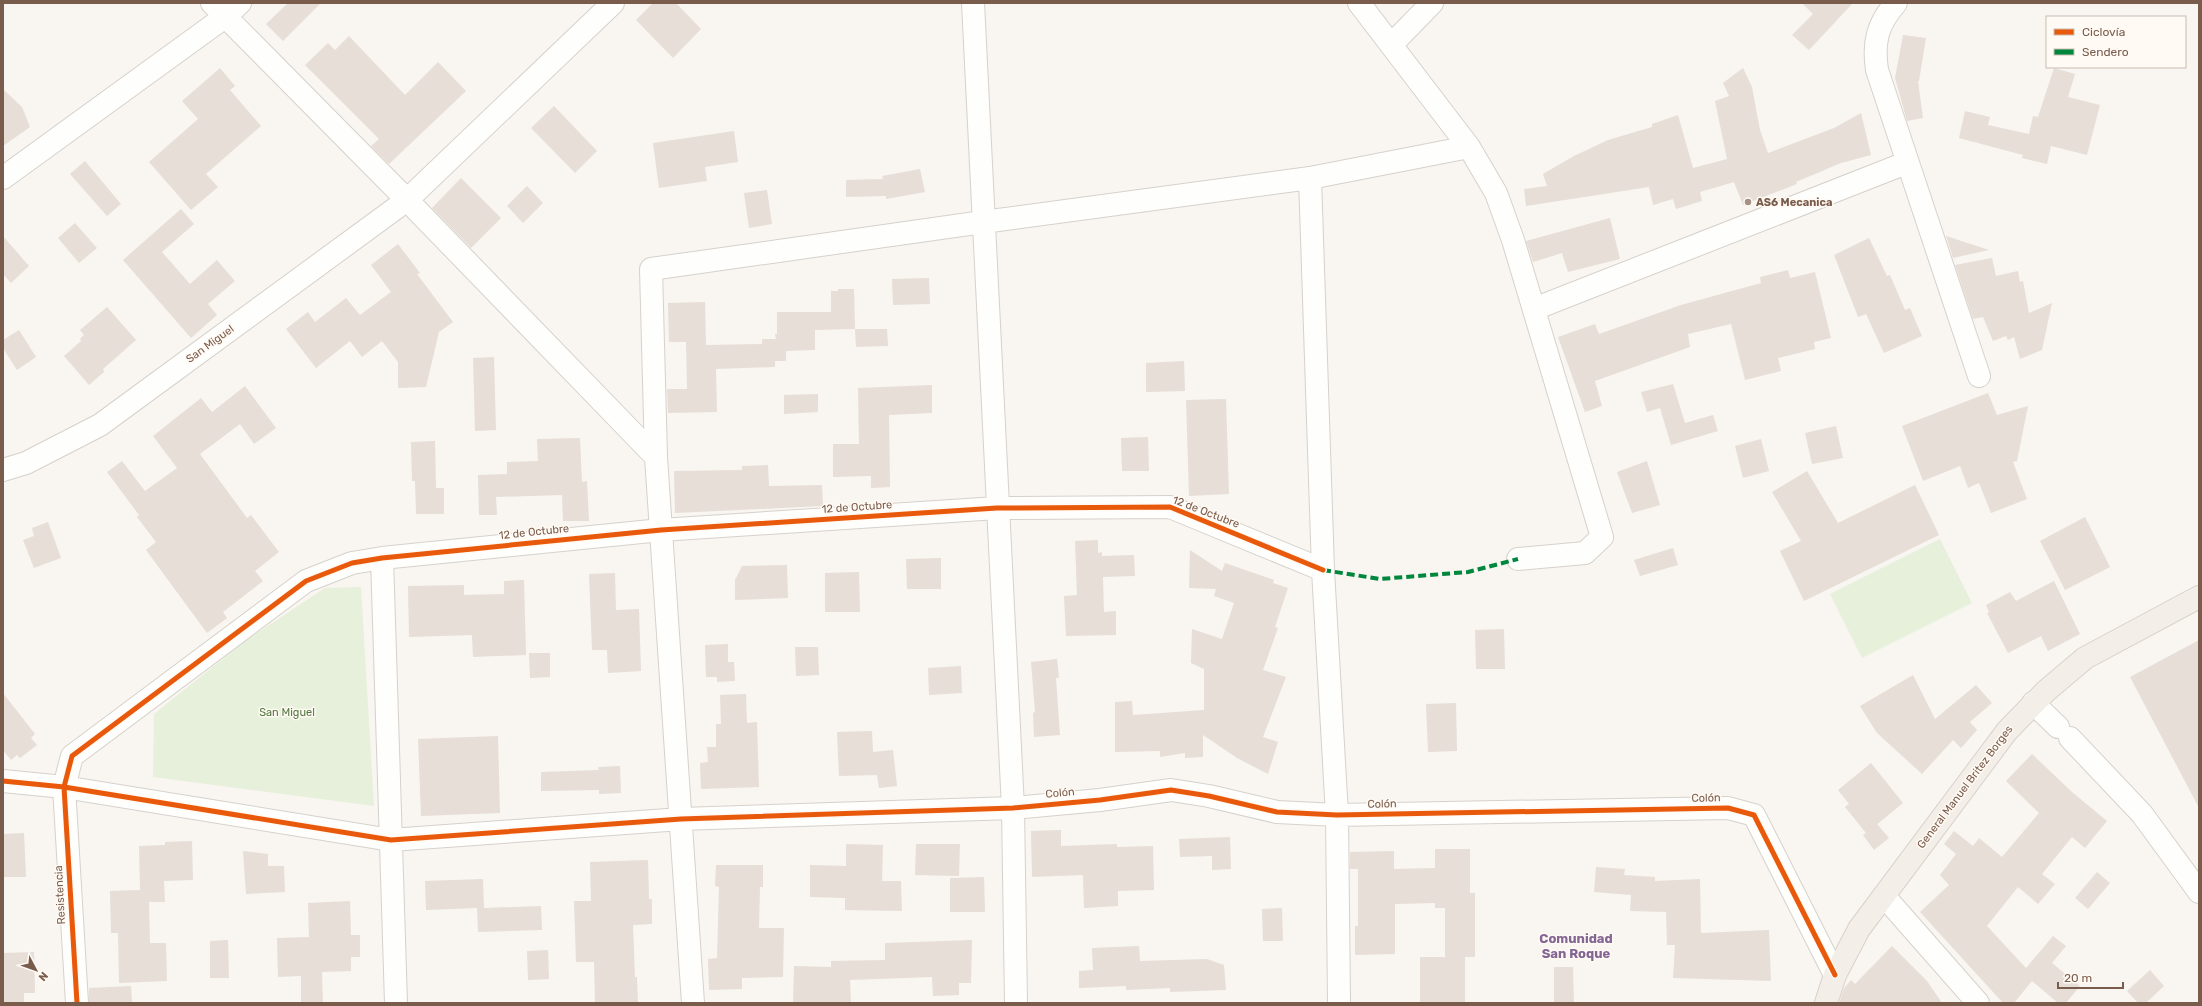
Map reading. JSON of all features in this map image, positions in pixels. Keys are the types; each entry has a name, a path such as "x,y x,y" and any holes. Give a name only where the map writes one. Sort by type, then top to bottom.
{"main road":[{"name":"General Manuel Britez Borges","path":"1826,1003 1835,975 1859,930 2007,731 2033,703 2085,658 2199,597"}],"street":[{"name":"San Miguel","path":"3,470 26,464 100,425 407,200 613,3"},
{"path":"973,3 1013,808 1016,1003"},
{"path":"1359,3 1392,44 1469,147 1496,193 1513,240 1602,537 1585,553 1518,559"},
{"path":"1392,44 1432,3"},
{"path":"1896,3 1876,34 1874,53 1877,70 1906,163 1978,376"},
{"path":"3,178 226,7 407,200 656,457"},
{"path":"693,1003 656,457 651,269 1310,178 1469,147"},
{"path":"1534,309 1906,163"},
{"path":"1310,178 1323,570 1337,815 1338,1003"},
{"name":"12 de Octubre","path":"64,787 72,756 306,581 352,562 661,530 997,508 1170,507 1323,570"},
{"path":"382,558 396,1003"},
{"path":"2033,703 2142,814 2199,892"},
{"name":"Colón","path":"3,781 64,787 391,840 680,819 1013,808 1100,800 1171,790 1209,796 1278,812 1337,815 1728,808 1754,815 1835,975"},
{"name":"Resistencia","path":"64,787 77,1003"},
{"path":"1884,896 1978,1003"}],"green space":[{"path":"1940,539 1972,603 1862,658 1830,594"},
{"name":"San Miguel","path":"361,587 374,806 153,777 154,714 245,641 325,588"}],"building":[{"path":"288,3 321,3 283,41 266,24"},
{"path":"653,3 676,3 701,29 673,58 636,20"},
{"path":"1802,3 1853,3 1809,50 1792,35 1813,14"},
{"path":"1903,35 1926,38 1918,81 1923,118 1907,121 1895,78"},
{"path":"349,36 405,95 438,62 466,91 389,164 371,146 379,139 305,65 328,43 335,50"},
{"path":"220,68 235,86 230,90 261,126 206,174 218,187 191,210 149,162 198,119 182,101"},
{"path":"1743,68 1752,87 1760,130 1768,153 1834,128 1861,113 1871,155 1841,163 1796,182 1797,184 1743,205 1734,182 1700,192 1702,201 1676,209 1673,199 1653,205 1649,187 1526,206 1524,189 1547,186 1543,174 1574,156 1608,140 1652,127 1652,124 1678,115 1693,168 1727,159 1715,101 1729,96 1723,83"},
{"path":"2054,68 2075,74 2068,97 2100,105 2087,155 2051,146 2047,164 2022,158 2023,155 1959,138 1965,111 1990,117 1988,125 2029,134 2033,116 2038,117"},
{"path":"3,89 22,107 30,127 3,146"},
{"path":"554,106 597,151 575,173 531,128"},
{"path":"734,131 738,162 705,167 707,181 659,188 653,143"},
{"path":"85,161 121,204 107,216 70,174"},
{"path":"920,169 925,192 886,199 886,196 846,197 846,180 883,179 882,176"},
{"path":"461,178 501,218 471,248 432,208"},
{"path":"527,186 543,203 523,223 507,206"},
{"path":"767,190 772,224 749,228 744,193"},
{"path":"181,209 194,224 162,252 190,284 217,260 235,281 208,304 217,315 191,338 123,260"},
{"path":"1610,218 1620,259 1568,272 1562,253 1533,262 1526,241"},
{"path":"75,223 97,248 79,263 58,238"},
{"path":"3,236 29,266 11,283 3,274"},
{"path":"1946,236 1989,250 1953,258"},
{"path":"1869,238 1887,276 1890,275 1905,310 1910,308 1922,336 1884,353 1866,314 1858,317 1834,255"},
{"path":"398,244 420,273 417,274 453,322 439,332 426,387 398,388 398,362 382,341 362,357 350,341 316,368 286,329 308,312 315,322 346,298 360,315 391,292 371,265"},
{"path":"1992,258 1996,276 2018,271 2020,282 2023,281 2029,313 2052,303 2042,350 2020,359 2014,337 2008,340 2006,336 1993,341 1983,317 1973,319 1955,265"},
{"path":"1788,270 1790,278 1815,272 1831,338 1814,342 1815,349 1778,358 1781,371 1745,380 1731,324 1688,334 1690,347 1595,381 1602,406 1585,412 1558,337 1595,324 1599,334 1681,305 1761,283 1760,277"},
{"path":"929,278 930,304 893,305 892,279"},
{"path":"838,289 854,289 855,329 815,330 815,350 786,351 786,361 775,361 775,367 716,369 717,412 668,413 667,389 687,389 686,342 669,342 668,303 705,302 706,345 762,344 762,339 776,339 777,312 831,312 831,291 838,291"},
{"path":"107,307 136,340 103,369 104,372 89,385 64,356 81,341 80,339 84,335 80,330"},
{"path":"855,329 887,329 888,346 856,347"},
{"path":"19,330 36,357 17,370 3,348 3,340"},
{"path":"494,357 496,430 475,431 473,358"},
{"path":"1184,361 1185,391 1146,392 1146,363"},
{"path":"1673,384 1685,423 1713,415 1718,431 1671,445 1660,408 1647,412 1641,392"},
{"path":"932,385 932,413 889,415 890,487 871,488 871,476 833,477 833,444 859,444 858,388"},
{"path":"245,386 276,428 254,444 240,424 200,454 247,518 251,515 279,552 255,571 263,581 223,612 227,618 207,633 146,550 156,542 137,517 139,515 107,472 122,461 145,491 177,468 153,436 201,398 212,412"},
{"path":"1988,393 1997,415 2028,406 2017,461 2013,462 2027,499 1991,513 1979,483 1968,488 1960,466 1923,481 1902,426"},
{"path":"818,394 818,412 784,414 784,395"},
{"path":"1226,399 1229,494 1189,496 1186,400"},
{"path":"1836,426 1843,458 1812,464 1805,433"},
{"path":"1148,437 1149,471 1122,471 1121,438"},
{"path":"580,438 582,482 587,481 589,521 563,521 562,495 496,497 497,515 479,515 478,475 507,474 507,462 538,461 537,439"},
{"path":"1761,439 1769,471 1743,478 1735,446"},
{"path":"435,441 436,488 444,488 444,514 416,514 415,481 412,481 411,442"},
{"path":"1647,461 1660,505 1632,513 1617,472"},
{"path":"768,465 769,486 822,485 823,506 675,513 674,471 742,470 742,466"},
{"path":"1807,471 1838,523 1915,485 1939,535 1804,601 1780,551 1801,541 1772,492"},
{"path":"2085,517 2110,567 2065,590 2040,541"},
{"path":"48,522 61,558 34,568 23,540 34,536 32,528"},
{"path":"1098,540 1098,553 1102,552 1102,556 1134,555 1135,576 1103,577 1104,612 1116,611 1116,635 1066,636 1064,596 1077,595 1075,541"},
{"path":"1673,548 1678,565 1640,576 1634,560"},
{"path":"1190,550 1222,571 1225,563 1274,580 1273,583 1288,588 1275,627 1278,628 1263,670 1286,677 1263,737 1278,742 1268,774 1237,758 1203,735 1203,757 1185,758 1185,753 1160,757 1160,751 1115,752 1115,702 1132,701 1133,715 1204,710 1204,669 1191,663 1192,629 1222,639 1234,603 1214,596 1216,589 1189,588"},
{"path":"941,558 941,589 907,589 906,559"},
{"path":"787,565 788,598 735,600 735,580 742,566"},
{"path":"859,572 860,612 825,612 825,573"},
{"path":"615,573 616,610 639,609 641,671 608,673 607,650 592,650 589,574"},
{"path":"524,580 526,655 473,657 472,635 409,637 408,586 464,585 464,595 504,594 504,581"},
{"path":"2054,581 2080,634 2048,651 2041,636 2008,653 1987,613 1989,612 1986,605 2010,592 2016,601"},
{"path":"1504,629 1505,669 1476,669 1475,630"},
{"path":"2199,640 2199,808 2130,677"},
{"path":"728,644 728,662 734,662 735,681 717,682 717,677 706,677 705,645"},
{"path":"795,647 818,647 819,675 796,676"},
{"path":"529,653 550,653 550,677 530,678"},
{"path":"1057,659 1059,678 1056,678 1060,735 1034,737 1033,713 1035,712 1031,662"},
{"path":"961,666 962,693 929,695 928,668"},
{"path":"1913,675 1935,719 1976,685 1992,703 1970,722 1977,730 1961,748 1953,740 1922,774 1877,733 1860,706"},
{"path":"3,693 35,734 31,738 37,745 20,758 17,755 11,760 3,750"},
{"path":"746,694 747,723 757,722 759,787 701,789 700,763 708,762 707,747 716,747 716,724 721,724 720,695"},
{"path":"1456,703 1457,751 1428,752 1426,704"},
{"path":"872,731 873,752 893,750 897,786 879,788 877,775 839,776 837,732"},
{"path":"498,736 500,813 421,816 418,739"},
{"path":"2032,754 2072,792 2107,821 2085,848 2072,837 2042,874 2055,884 2038,904 2018,887 1987,926 2026,968 2053,936 2066,946 2052,963 2080,986 2066,1003 2058,1003 2032,981 2014,1003 2003,1003 1920,912 1949,885 1940,875 1956,854 1944,844 1954,831 1973,846 1979,838 2002,857 2039,813 2006,781"},
{"path":"1871,763 1903,803 1877,824 1889,838 1874,850 1863,835 1866,833 1845,807 1849,804 1838,790"},
{"path":"620,766 621,793 599,794 599,790 541,791 541,772 599,770 598,767"},
{"path":"1061,830 1061,846 1117,844 1117,847 1153,846 1154,890 1118,891 1118,906 1084,908 1083,875 1032,877 1031,831"},
{"path":"24,833 26,877 3,877 3,834"},
{"path":"1230,837 1231,869 1212,870 1212,856 1180,857 1179,839"},
{"path":"192,841 193,880 164,881 165,902 149,902 150,943 166,943 167,981 119,983 118,933 111,933 110,891 140,890 139,846 165,845 165,842"},
{"path":"846,844 883,845 882,881 901,881 902,911 845,910 845,898 810,897 810,865 846,866"},
{"path":"916,844 960,844 959,876 915,875"},
{"path":"1435,849 1470,849 1470,893 1475,893 1475,957 1465,957 1465,1003 1420,1003 1420,957 1445,957 1445,908 1435,908 1435,903 1395,904 1395,954 1355,955 1355,926 1358,926 1358,869 1350,869 1350,852 1394,851 1394,869 1435,868"},
{"path":"243,851 268,854 268,866 284,866 285,892 246,894"},
{"path":"648,860 649,899 652,899 652,924 633,925 635,977 637,977 638,1003 595,1003 594,962 576,962 574,901 591,901 590,862"},
{"path":"716,865 763,865 763,887 760,887 759,928 784,928 783,977 742,978 742,989 709,990 708,959 717,958 719,887 715,886"},
{"path":"1596,867 1625,869 1624,875 1655,877 1655,881 1700,879 1701,933 1769,930 1771,981 1673,978 1675,945 1667,945 1666,912 1630,911 1631,895 1594,892"},
{"path":"2097,872 2110,883 2088,909 2075,898"},
{"path":"984,877 985,912 950,912 950,878"},
{"path":"483,879 484,908 541,906 542,930 478,932 477,908 426,910 425,881"},
{"path":"350,901 351,935 360,935 360,957 351,957 351,971 322,972 323,1002 301,1002 301,976 278,977 277,938 309,937 308,903"},
{"path":"1282,908 1283,941 1263,941 1262,909"},
{"path":"228,940 229,978 210,978 210,941"},
{"path":"972,940 971,983 959,983 959,995 933,996 932,977 850,980 851,1003 793,1003 794,966 831,967 831,961 885,960 885,943"},
{"path":"1139,946 1140,961 1207,959 1224,965 1226,990 1170,992 1170,988 1126,990 1126,986 1079,988 1079,971 1093,970 1092,948"},
{"path":"1892,946 1927,981 1942,1003 1839,1003 1844,988 1851,980 1855,984"},
{"path":"548,950 549,979 528,980 527,951"},
{"path":"34,952 35,993 24,993 24,1003 3,1003 3,953"},
{"path":"1554,967 1573,967 1574,1003 1554,1003"},
{"path":"2150,970 2164,986 2146,1003 2138,1003 2127,991"},
{"path":"131,986 132,1003 89,1003 89,988"}],"marked path":[{"path":"1323,570 1380,579 1468,572 1518,559"}],"cycle path":[{"path":"77,1003 64,787 72,756 306,581 352,563 382,558 661,530 997,508 1170,507 1323,570"},
{"path":"3,781 64,787 391,840 681,819 1013,808 1100,800 1171,790 1209,796 1277,812 1337,815 1728,808 1754,815 1835,975"}],"place":[{"name":"AS6 Mecanica","path":"1748,202"}],"district":[{"name":"Comunidad San Roque","path":"1576,946"}]}
